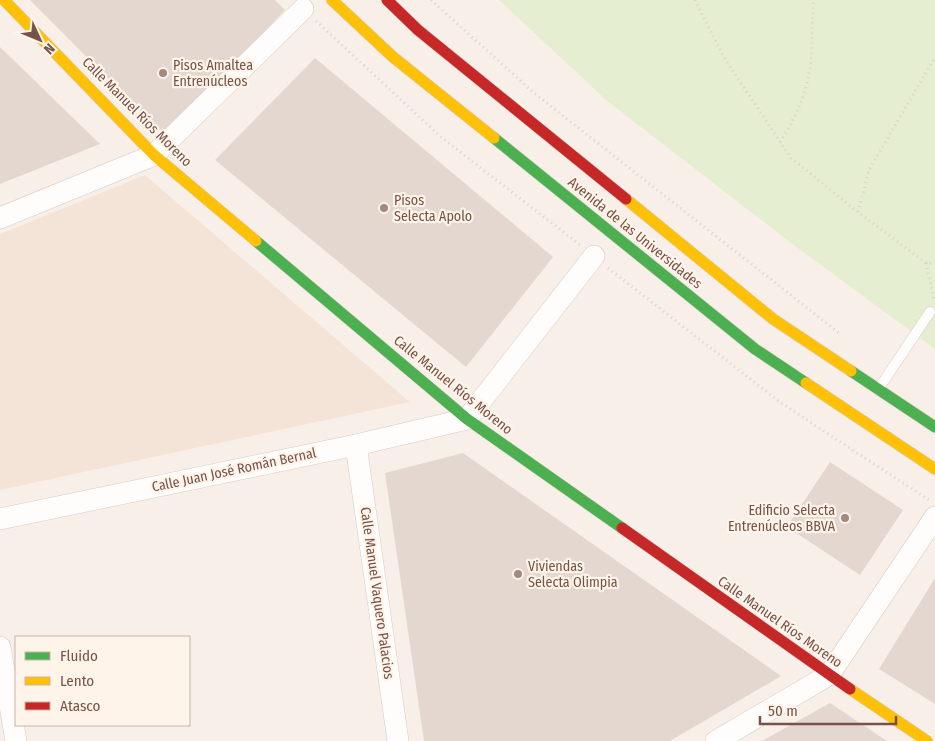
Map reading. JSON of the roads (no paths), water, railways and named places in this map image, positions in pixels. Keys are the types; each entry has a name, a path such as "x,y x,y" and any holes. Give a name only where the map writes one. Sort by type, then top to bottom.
{"main road":[{"name":"Calle Manuel Ríos Moreno","path":"4,0 154,155 467,419 829,675 927,741"},
{"name":"Avenida de las Universidades","path":"332,0 393,57 754,349 935,470"},
{"name":"Avenida de las Universidades","path":"387,0 418,30 773,319 935,427"}],"street":[{"path":"0,218 154,155 303,9"},
{"path":"467,419 594,256"},
{"name":"Calle Juan José Román Bernal","path":"0,519 356,445 467,419"},
{"name":"Calle Manuel Vaquero Palacios","path":"356,445 398,741"},
{"path":"716,741 829,675 935,518"},
{"path":"0,646 16,741"}],"lane":[{"path":"878,390 930,312"}],"place":[{"name":"Pisos Amaltea Entrenúcleos","path":"163,73"},
{"name":"Pisos Selecta Apolo","path":"384,208"},
{"name":"Edificio Selecta Entrenúcleos BBVA","path":"845,518"},
{"name":"Viviendas Selecta Olimpia","path":"518,574"}]}
